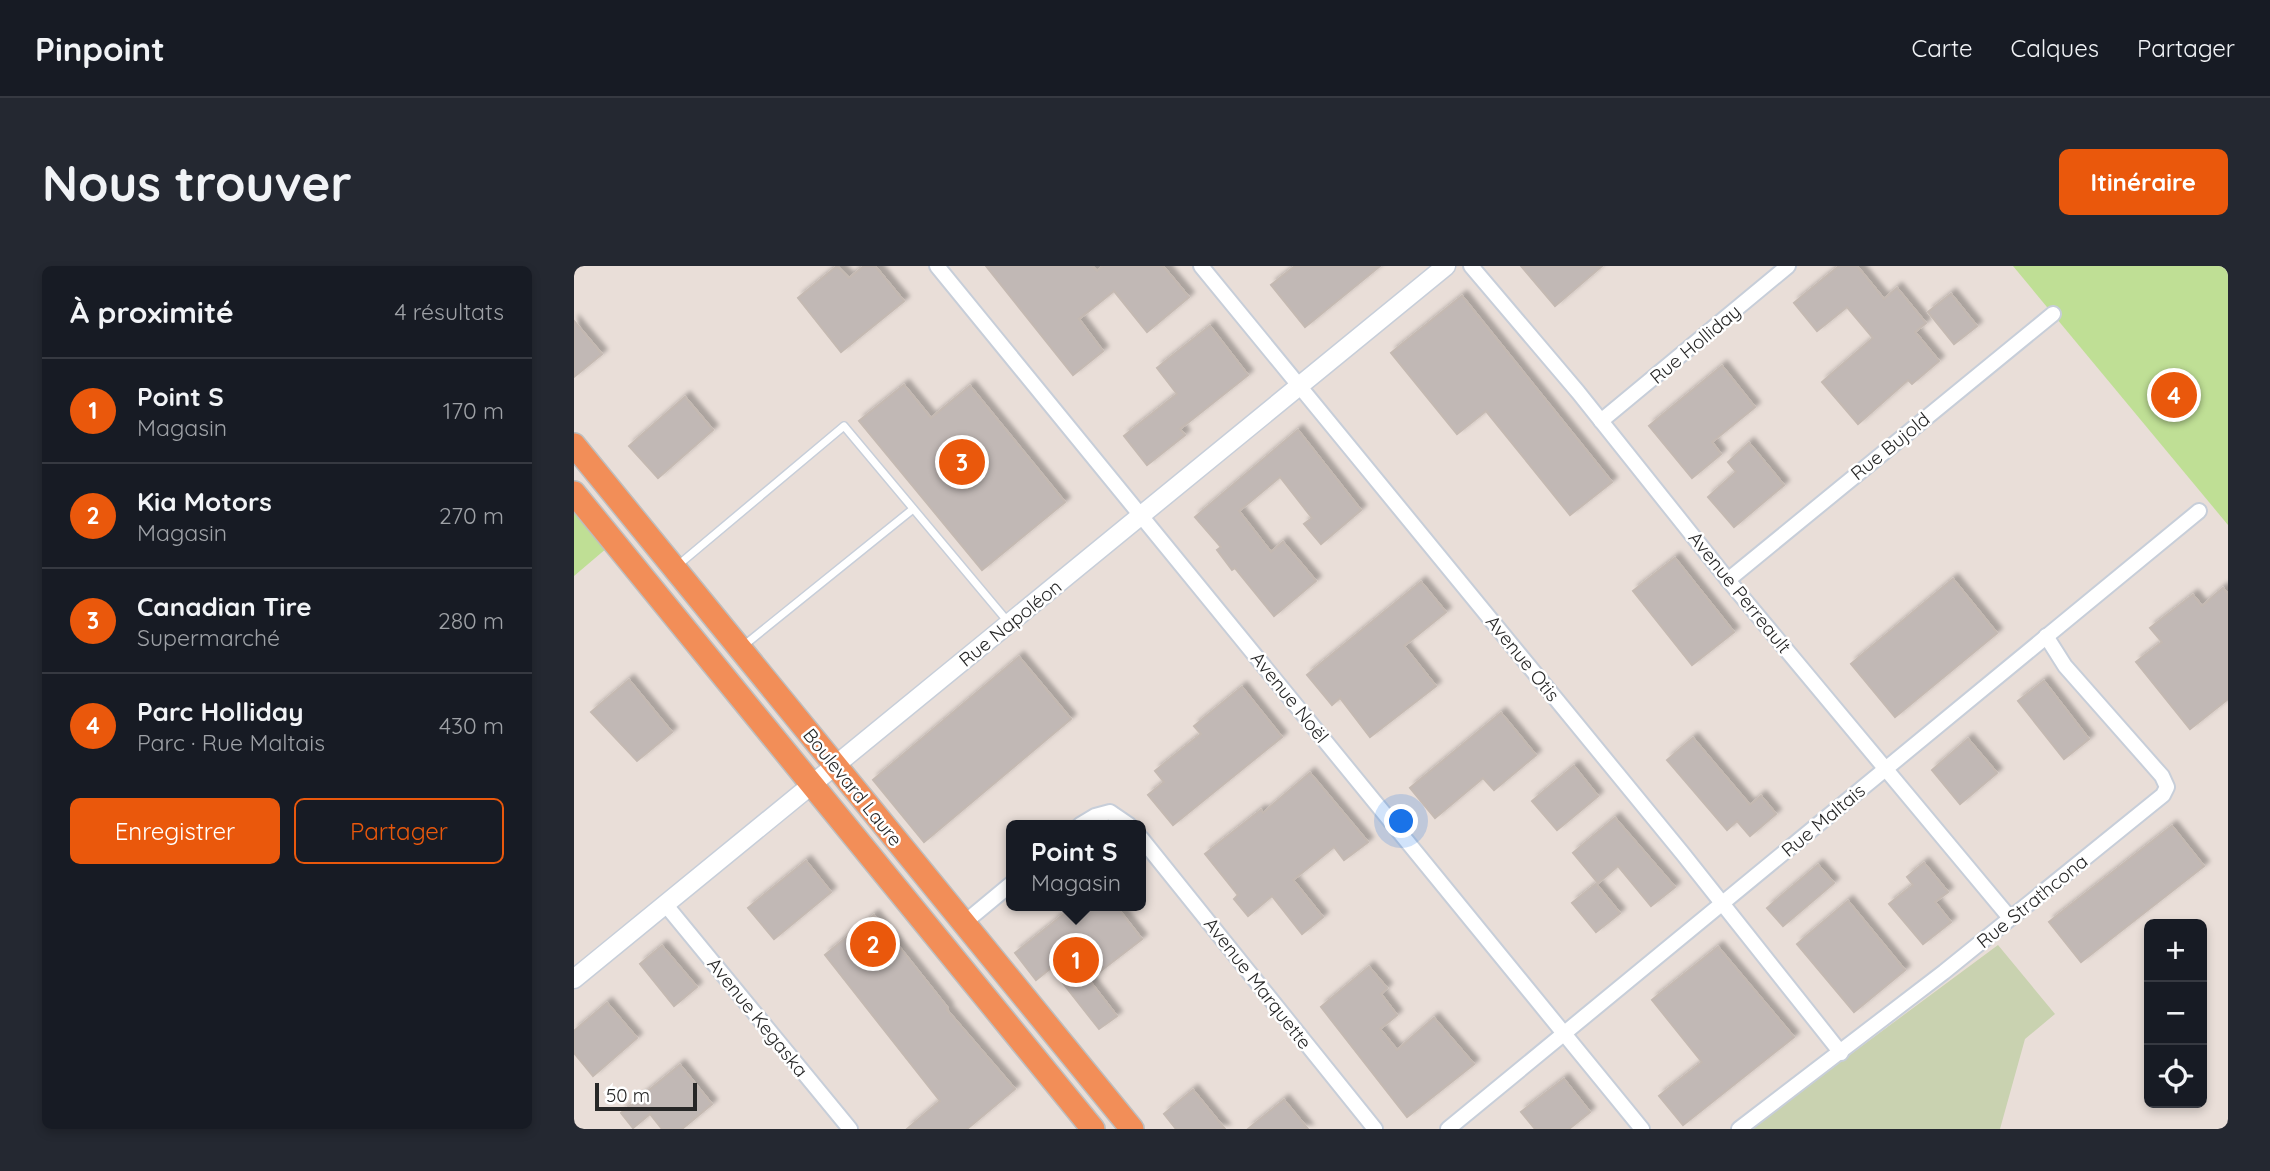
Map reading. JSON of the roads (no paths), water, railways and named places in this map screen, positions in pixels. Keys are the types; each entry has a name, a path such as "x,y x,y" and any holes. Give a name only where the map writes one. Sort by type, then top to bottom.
{"highway":[{"name":"Boulevard Laure","path":"574,446 1132,1129"},
{"name":"Boulevard Laure","path":"574,493 1093,1129"}],"street":[{"name":"Avenue Noël","path":"937,266 1642,1129"},
{"name":"Avenue Otis","path":"1201,266 1841,1053"},
{"name":"Rue Napoléon","path":"574,979 1446,266"},
{"name":"Avenue Perreault","path":"1471,266 2010,918"},
{"name":"Rue Holliday","path":"1601,421 1788,266"},
{"name":"Rue Bujold","path":"1728,580 2053,314"},
{"name":"Rue Maltais","path":"1448,1129 2199,511"},
{"name":"Rue Strathcona","path":"1740,1129 1841,1053 2163,794 2167,787 2065,666 2046,636"},
{"path":"1088,820 1110,812 1122,820"},
{"name":"Avenue Marquette","path":"1146,844 1375,1129"},
{"path":"964,923 1006,888"},
{"name":"Avenue Kegaska","path":"665,904 850,1129"}],"lane":[{"path":"674,568 844,426 1009,624"},
{"path":"740,649 914,509"}],"place":[{"name":"Parc Holliday","path":"2174,395"},
{"name":"Canadian Tire","path":"962,462"},
{"name":"Kia Motors","path":"873,944"},
{"name":"Point S","path":"1076,960"}]}
